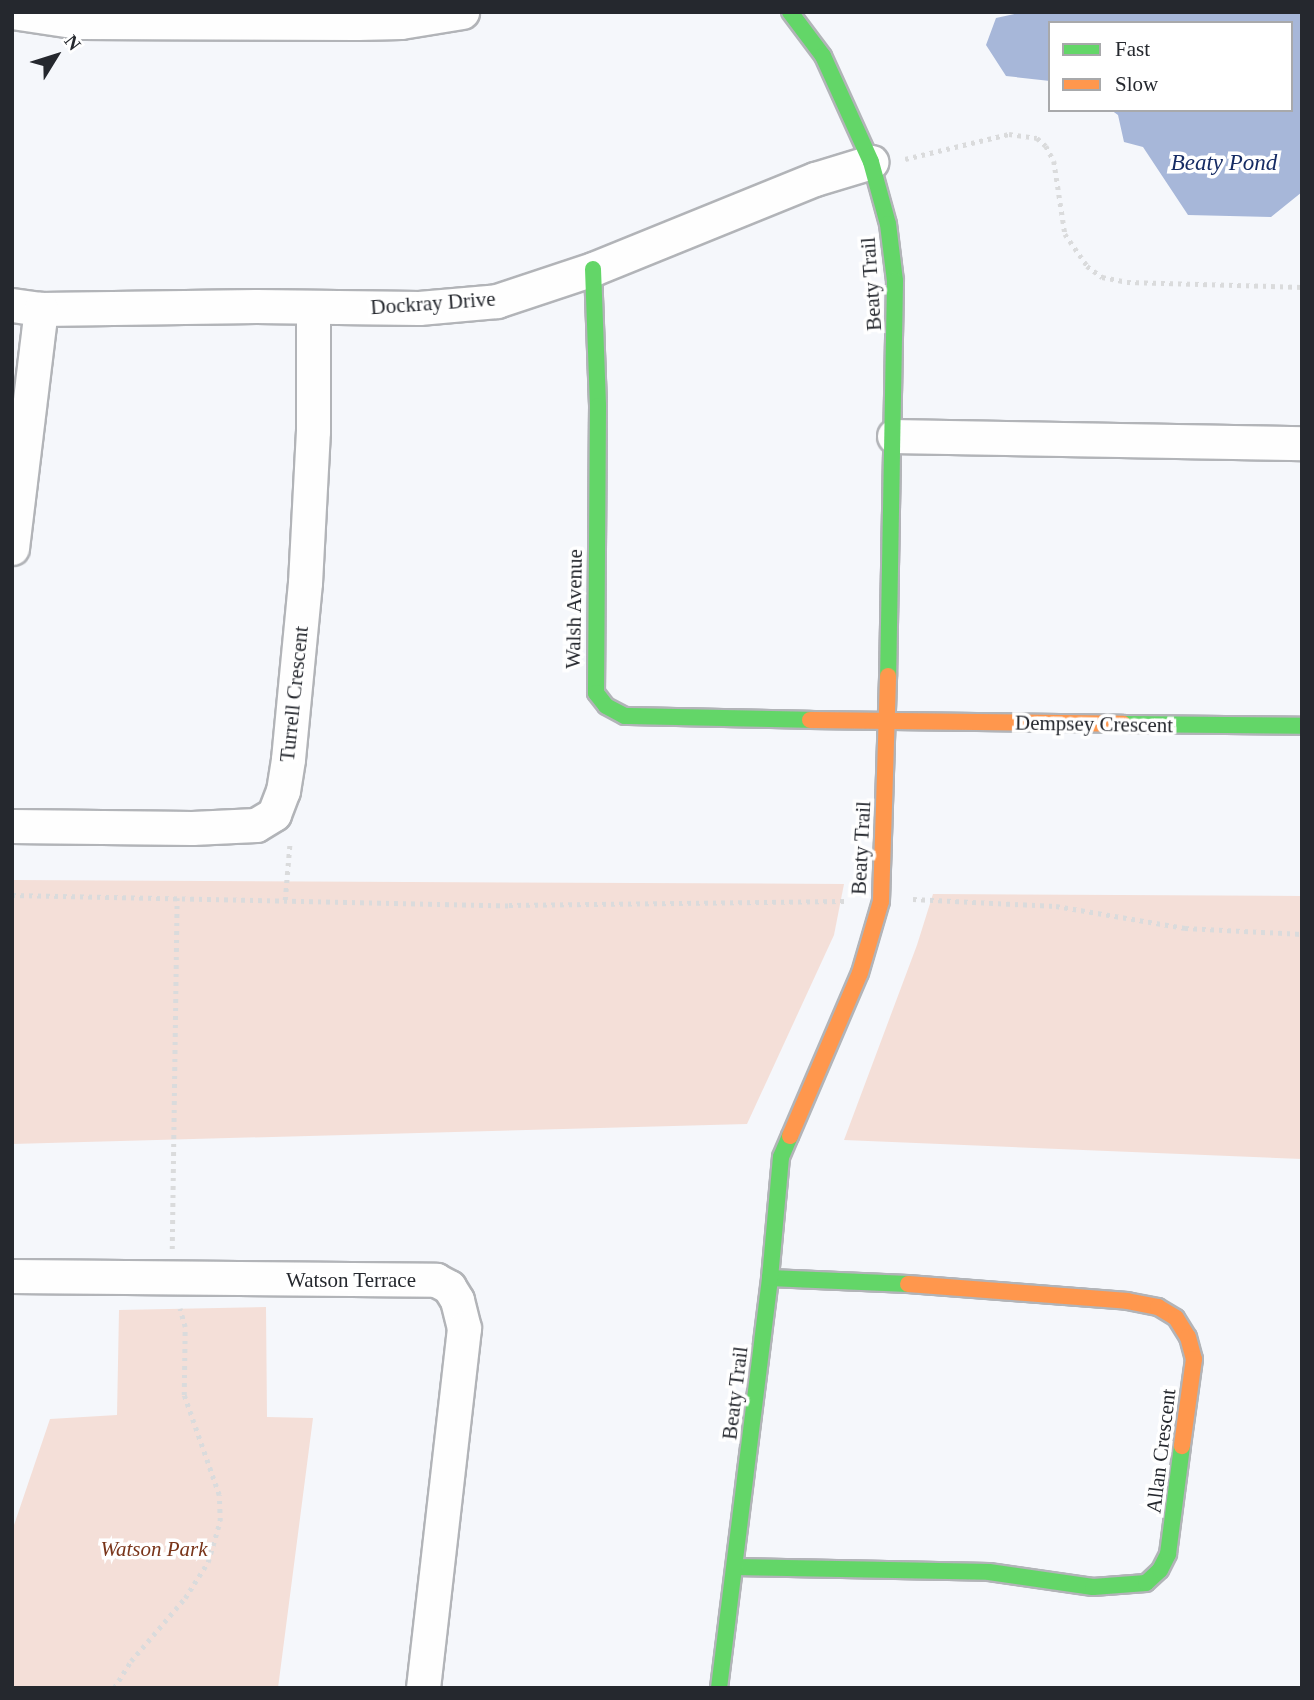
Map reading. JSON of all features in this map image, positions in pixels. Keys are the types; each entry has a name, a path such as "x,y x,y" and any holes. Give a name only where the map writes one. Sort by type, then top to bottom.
{"street":[{"path":"12,12 80,22 357,23 401,22 462,12"},
{"name":"Beaty Trail","path":"719,1688 770,1278 781,1157 860,973 881,901 894,436 895,281 888,224 871,162 823,56 790,12"},
{"name":"Dockray Drive","path":"27,307 419,308 497,301 593,269 815,179 871,162"},
{"name":"Walsh Avenue","path":"593,269 598,406 596,693 606,706 625,716 886,720"},
{"path":"12,548 27,307"},
{"name":"Turrell Crescent","path":"274,814 283,791 288,759 305,583 313,431 313,308"},
{"path":"894,436 1302,443"},
{"name":"Dempsey Crescent","path":"886,720 1302,726"},
{"path":"12,825 192,828 256,825 274,814"},
{"name":"Watson Terrace","path":"12,1276 436,1280 449,1287 457,1300 464,1328 424,1688"},
{"name":"Allan Crescent","path":"735,1567 989,1572 1093,1587 1119,1588 1146,1583 1160,1570 1168,1554 1194,1359 1188,1337 1176,1318 1158,1307 1127,1301 967,1287 770,1278"}],"path":[{"path":"871,162 904,159 1009,134 1037,138 1046,146 1054,161 1065,234 1087,266 1102,277 1127,282 1302,287"},
{"path":"274,814 290,837 285,900"},
{"path":"12,895 509,905 914,899 1056,906 1185,928 1302,934"}],"green space":[{"path":"12,880 844,884 834,935 747,1124 12,1144"},
{"path":"933,894 1302,896 1302,1159 844,1140 917,945"},
{"name":"Watson Park","path":"266,1307 267,1417 313,1418 278,1688 12,1688 12,1531 50,1419 117,1415 119,1310"}],"water":[{"name":"Beaty Pond","path":"1024,12 1302,12 1302,192 1271,217 1188,215 1143,147 1124,142 1118,115 1114,112 1293,112 1293,21 1048,21 1048,81 1006,76 986,45 996,18"}],"traffic: fast":[{"path":"790,12 823,56 871,162 888,224 895,281 888,676"},
{"path":"593,269 598,406 596,693 606,706 625,716 810,720"},
{"path":"1123,724 1302,726"},
{"path":"719,1688 770,1278 781,1157 790,1136"},
{"path":"770,1278 908,1284"},
{"path":"735,1567 989,1572 1093,1587 1146,1583 1160,1570 1168,1554 1182,1446"}],"traffic: slow":[{"path":"790,1136 860,973 881,901 888,676"},
{"path":"810,720 1123,724"},
{"path":"908,1284 1127,1301 1158,1307 1176,1318 1188,1337 1194,1359 1182,1446"}]}
